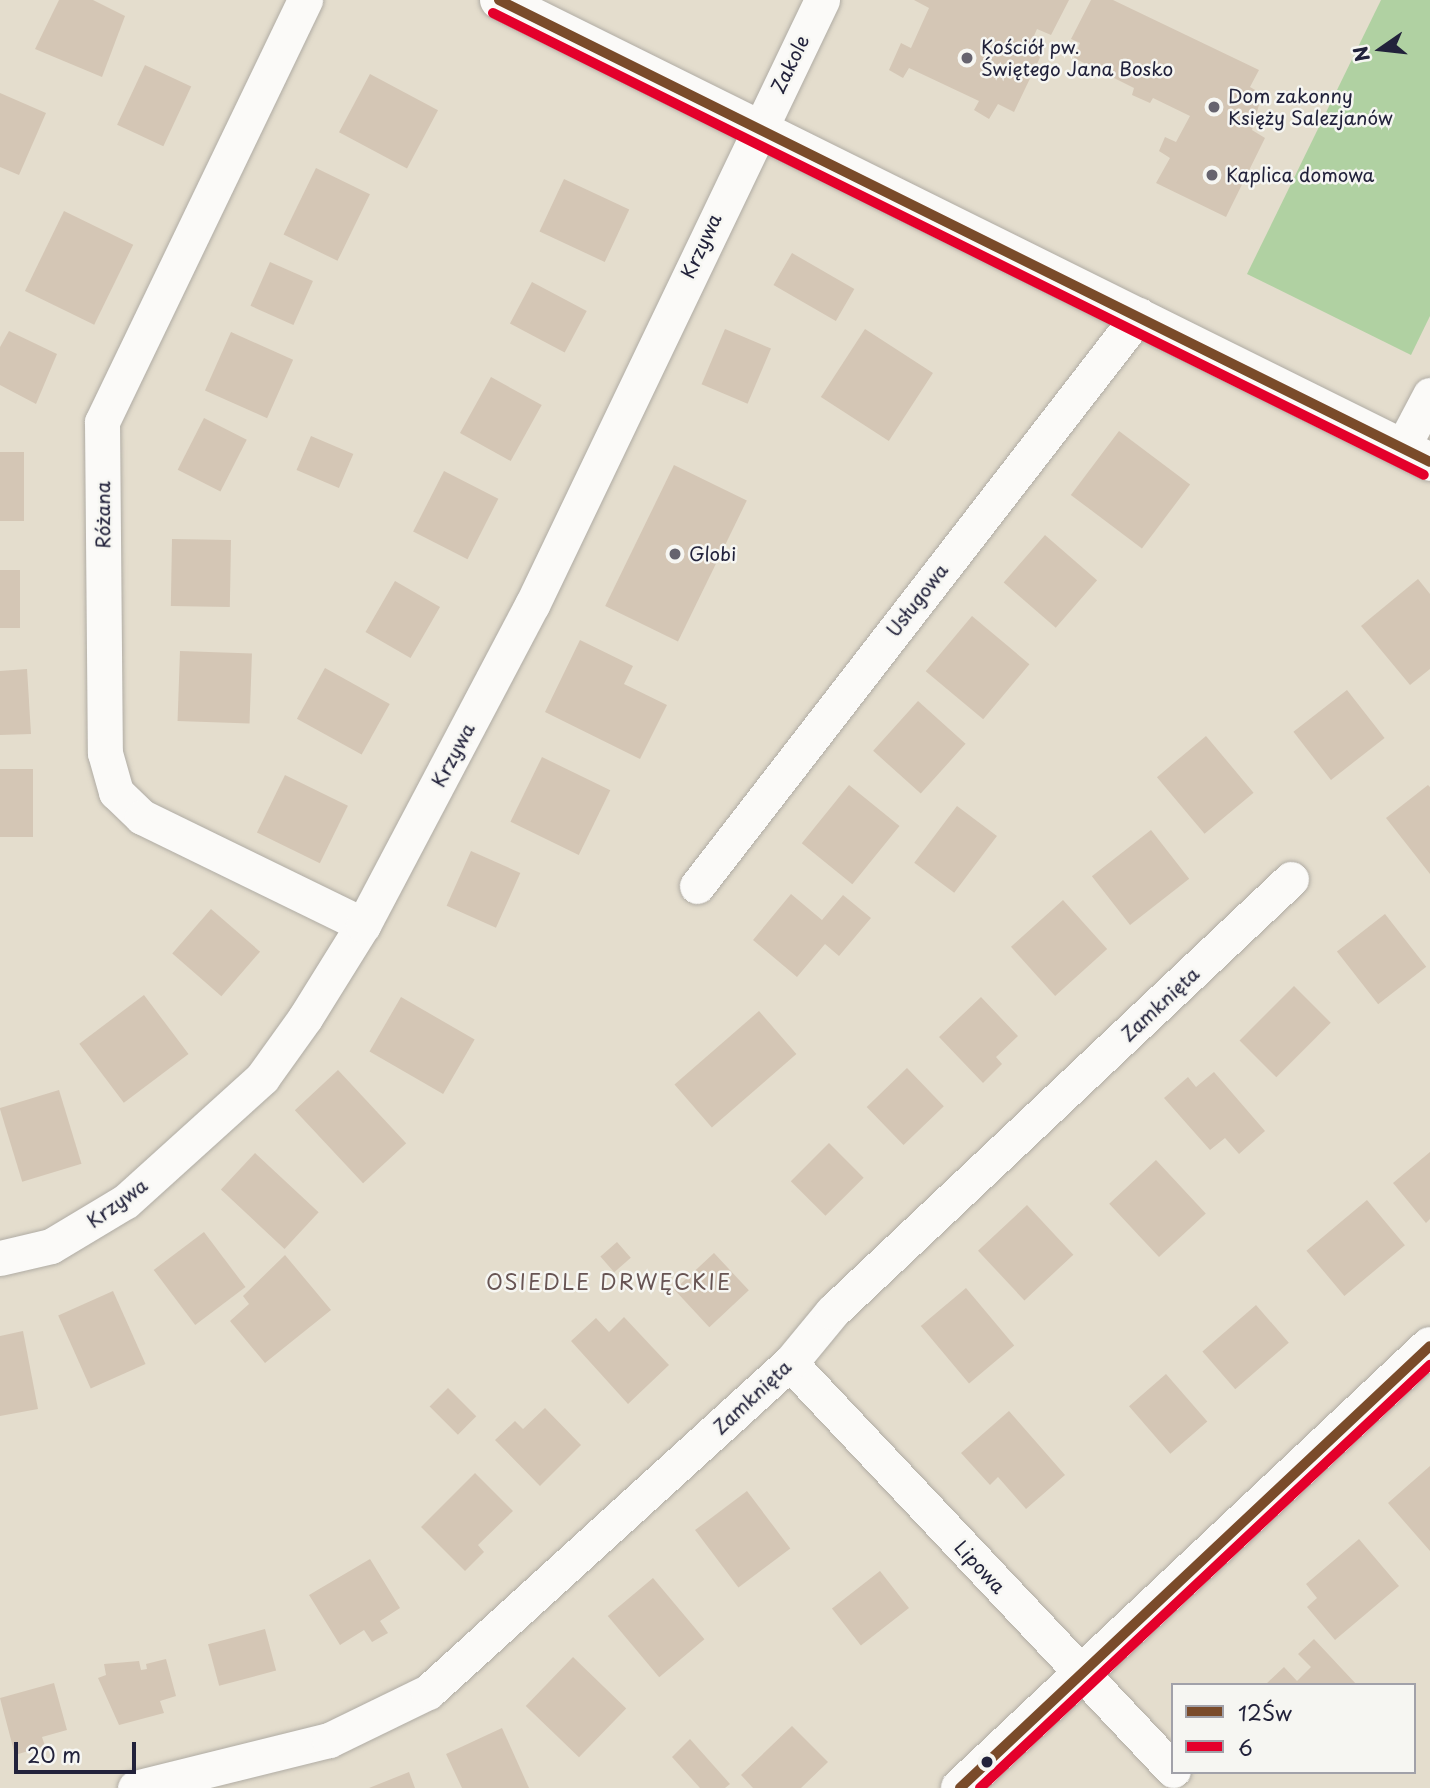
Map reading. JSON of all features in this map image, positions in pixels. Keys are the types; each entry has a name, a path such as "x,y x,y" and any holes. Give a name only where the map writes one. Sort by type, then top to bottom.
{"street":[{"name":"Różana","path":"305,0 102,422 105,754 116,792 142,817 363,925"},
{"path":"499,0 1139,315 1416,455 1430,395"},
{"name":"Zakole","path":"759,127 822,0"},
{"name":"Krzywa","path":"0,1258 51,1246 125,1201 252,1087 305,1018 363,925 532,604 759,127"},
{"name":"Usługowa","path":"697,886 1139,315"},
{"name":"Zamknięta","path":"135,1788 329,1740 428,1692 790,1363 832,1312 1291,879"},
{"path":"960,1788 1430,1346"},
{"name":"Lipowa","path":"790,1363 1171,1768"},
{"name":"Lipowa","path":"1177,1774 1190,1788"}],"green space":[{"path":"1381,0 1430,0 1430,316 1411,355 1247,274"}],"building":[{"path":"59,0 93,0 125,16 102,77 35,49"},
{"name":"Kościół pw. Świętego Jana Bosko","path":"914,0 1069,0 1051,35 1037,29 1033,38 1046,45 1014,112 998,104 989,119 974,110 979,101 909,68 903,78 889,70 901,43 911,48 929,8"},
{"name":"Dom zakonny Księży Salezjanów","path":"1091,0 1113,0 1259,70 1250,87 1262,94 1252,130 1265,138 1226,217 1156,183 1170,158 1159,151 1165,137 1176,142 1190,116 1153,98 1150,103 1132,95 1134,88 1074,58 1080,43 1071,39"},
{"path":"145,65 191,87 163,146 117,125"},
{"path":"370,74 438,110 407,168 339,132"},
{"path":"0,93 46,113 19,175 0,167"},
{"path":"316,168 370,194 337,261 284,235"},
{"path":"564,179 629,209 605,262 539,232"},
{"path":"64,211 133,245 94,325 25,291"},
{"path":"792,253 854,289 836,321 774,285"},
{"path":"270,262 313,281 293,325 250,306"},
{"path":"532,282 587,311 565,353 510,323"},
{"path":"725,329 771,349 748,404 702,384"},
{"path":"865,329 933,373 889,441 821,397"},
{"path":"9,331 57,354 36,404 0,385 0,347"},
{"path":"231,332 293,360 267,418 205,390"},
{"path":"491,377 542,405 511,461 460,433"},
{"path":"204,418 247,440 220,491 178,470"},
{"path":"1119,431 1190,485 1142,548 1071,495"},
{"path":"311,436 353,454 339,488 297,470"},
{"path":"0,452 24,452 24,521 0,521"},
{"name":"Globi","path":"674,465 747,501 678,642 605,606"},
{"path":"444,471 498,499 467,559 413,532"},
{"path":"1045,535 1097,580 1056,628 1004,583"},
{"path":"172,539 231,540 230,607 171,606"},
{"path":"0,570 20,570 20,628 0,628"},
{"path":"1418,579 1430,594 1430,669 1410,685 1361,626"},
{"path":"395,581 440,607 411,658 366,632"},
{"path":"972,616 1029,664 983,719 926,671"},
{"path":"580,640 633,666 624,684 667,705 640,759 545,712"},
{"path":"180,651 252,654 250,723 178,721"},
{"path":"325,668 390,704 362,755 297,719"},
{"path":"27,669 31,734 0,735 0,671"},
{"path":"1347,690 1385,738 1331,780 1293,732"},
{"path":"918,701 966,744 921,794 873,751"},
{"path":"1206,736 1254,793 1205,834 1157,777"},
{"path":"542,757 610,790 579,855 510,822"},
{"path":"0,769 33,769 33,837 0,837"},
{"path":"285,775 348,806 320,863 257,833"},
{"path":"849,785 900,826 852,884 802,843"},
{"path":"1428,785 1430,787 1430,874 1386,818"},
{"path":"957,806 997,836 954,893 914,863"},
{"path":"1151,830 1189,879 1130,925 1092,876"},
{"path":"471,851 520,873 496,928 447,906"},
{"path":"791,894 822,920 843,895 871,918 839,956 825,944 797,977 753,940"},
{"path":"1063,900 1107,949 1055,996 1011,947"},
{"path":"211,909 260,952 221,996 172,954"},
{"path":"1385,914 1426,967 1378,1004 1337,952"},
{"path":"1294,986 1331,1023 1276,1077 1240,1040"},
{"path":"144,995 189,1054 124,1103 79,1044"},
{"path":"401,997 475,1040 443,1094 370,1052"},
{"path":"981,997 1018,1036 996,1057 1002,1064 983,1083 939,1037"},
{"path":"759,1011 796,1054 712,1127 674,1084"},
{"path":"907,1068 944,1106 904,1145 867,1107"},
{"path":"338,1070 406,1143 363,1183 295,1110"},
{"path":"1214,1072 1265,1131 1239,1154 1225,1138 1210,1150 1164,1098 1188,1077 1196,1087"},
{"path":"59,1090 82,1164 22,1182 0,1108"},
{"path":"829,1143 864,1178 825,1216 791,1181"},
{"path":"1430,1152 1430,1219 1426,1223 1393,1183"},
{"path":"255,1153 319,1212 285,1249 221,1190"},
{"path":"1156,1160 1206,1213 1159,1257 1109,1204"},
{"path":"1367,1200 1405,1245 1344,1296 1306,1251"},
{"path":"1027,1205 1073,1255 1024,1300 978,1251"},
{"path":"204,1232 246,1287 195,1325 154,1270"},
{"path":"617,1242 631,1258 614,1272 600,1256"},
{"path":"714,1253 749,1290 709,1327 675,1290"},
{"path":"285,1255 331,1310 265,1363 230,1321 249,1304 243,1296"},
{"path":"966,1288 1014,1345 969,1383 921,1326"},
{"path":"113,1291 146,1364 91,1388 58,1315"},
{"path":"1256,1305 1289,1343 1235,1389 1202,1352"},
{"path":"624,1317 669,1365 628,1404 571,1341 596,1318 609,1332"},
{"path":"23,1331 38,1409 0,1416 0,1336"},
{"path":"1166,1374 1207,1422 1170,1454 1129,1406"},
{"path":"448,1388 476,1416 458,1435 430,1406"},
{"path":"545,1408 581,1445 540,1486 495,1440 515,1421 523,1429"},
{"path":"1009,1411 1065,1475 1026,1509 998,1477 990,1485 961,1453"},
{"path":"1430,1466 1430,1551 1388,1503"},
{"path":"475,1473 513,1511 478,1545 484,1552 465,1571 421,1527"},
{"path":"747,1491 790,1549 738,1588 695,1530"},
{"path":"1359,1539 1399,1586 1335,1640 1307,1607 1317,1598 1306,1584"},
{"path":"370,1559 400,1608 380,1621 388,1633 372,1642 364,1630 340,1645 309,1595"},
{"path":"880,1571 909,1608 861,1646 832,1609"},
{"path":"653,1578 704,1639 659,1677 608,1616"},
{"path":"265,1629 276,1671 219,1686 208,1644"},
{"path":"1314,1639 1355,1683 1267,1683 1284,1667 1297,1681 1311,1667 1298,1654"},
{"path":"573,1657 626,1708 579,1757 526,1706"},
{"path":"166,1659 176,1696 160,1701 164,1713 119,1725 98,1678 106,1675 104,1664 139,1661 141,1670 147,1669 146,1664"},
{"path":"54,1683 67,1730 42,1737 45,1746 15,1755 0,1698"},
{"path":"792,1726 828,1762 801,1788 753,1788 741,1775"},
{"path":"502,1728 529,1788 462,1788 446,1754"},
{"path":"690,1739 730,1784 725,1788 700,1788 672,1757"},
{"path":"409,1772 415,1788 369,1788"}],"transit line":[{"name":"12Św","path":"499,0 1430,462"},
{"name":"6","path":"493,13 1424,475"},
{"name":"12Św","path":"960,1788 1430,1346"},
{"name":"6","path":"980,1788 1430,1365"}],"place":[{"name":"Kościół pw. Świętego Jana Bosko","path":"967,58"},
{"name":"Dom zakonny Księży Salezjanów","path":"1214,107"},
{"name":"Kaplica domowa","path":"1212,175"},
{"name":"Globi","path":"675,554"}],"district":[{"name":"OSIEDLE DRWĘCKIE","path":"609,1281"}]}
